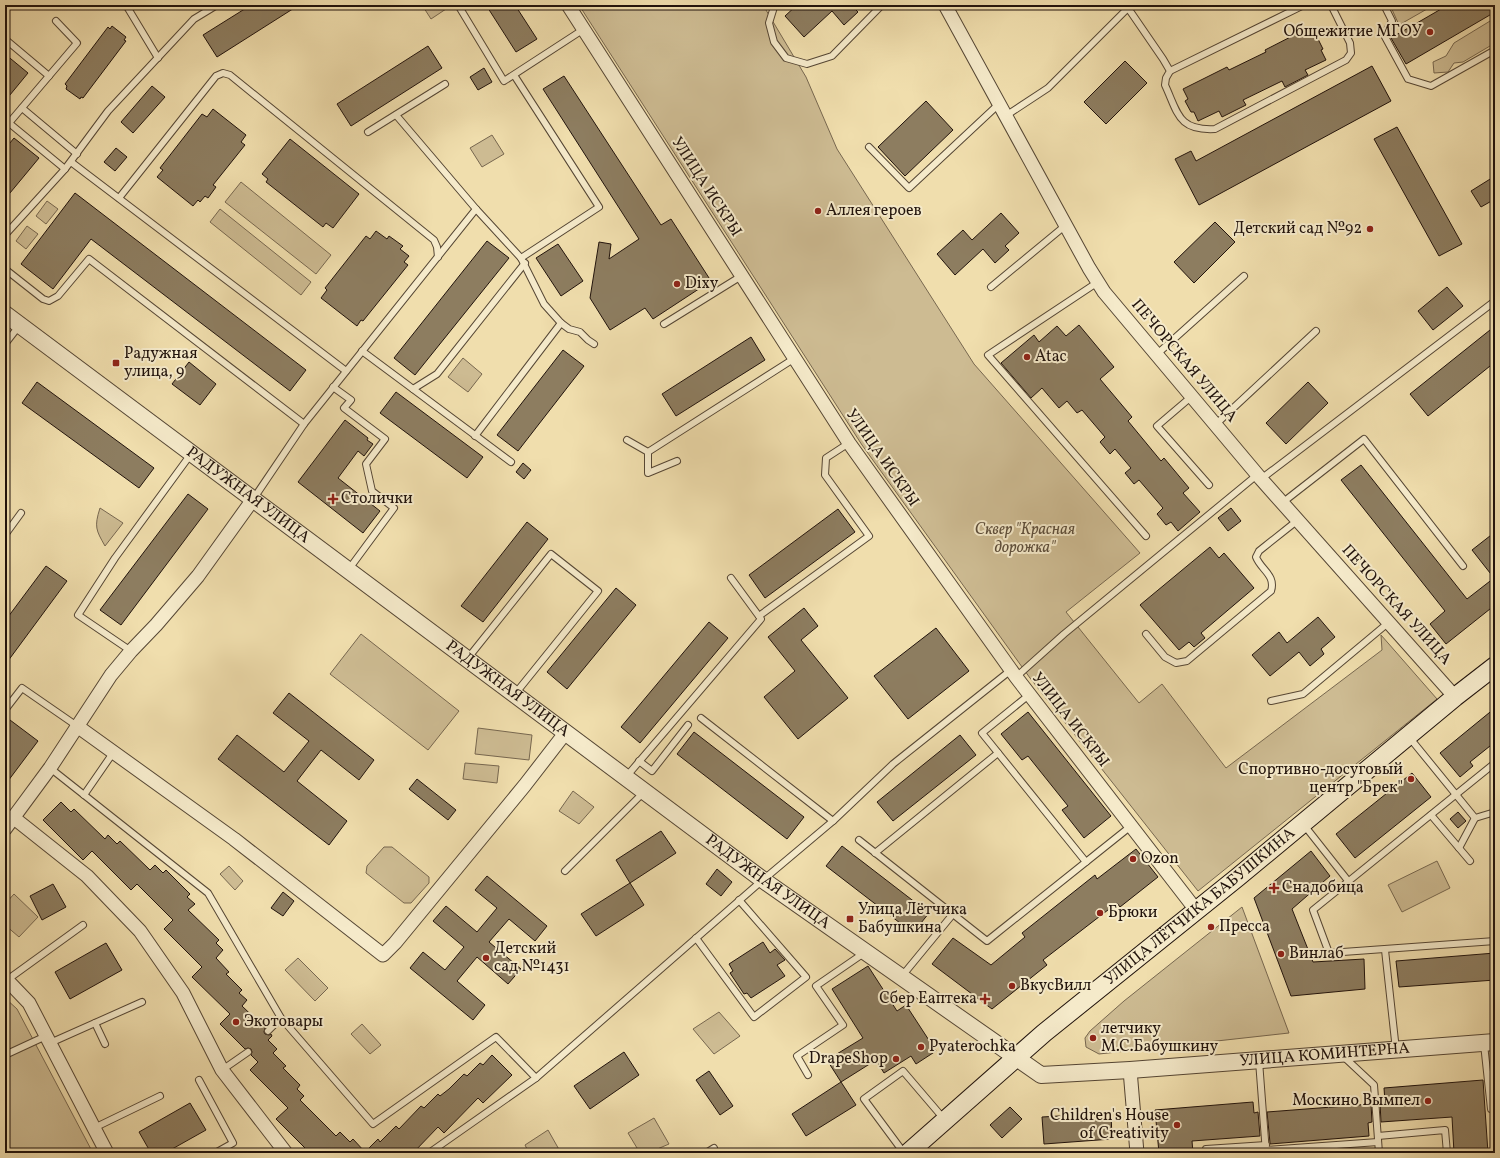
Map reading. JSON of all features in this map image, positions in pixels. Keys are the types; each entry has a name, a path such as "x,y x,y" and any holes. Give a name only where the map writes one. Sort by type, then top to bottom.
{"main road":[{"name":"УЛИЦА ЛЁТЧИКА БАБУШКИНА","path":"908,1153 1083,1000 1303,824 1455,697 1495,667"}],"street":[{"name":"УЛИЦА ИСКРЫ","path":"568,5 849,442 1013,674 1196,910"},
{"name":"ПЕЧОРСКАЯ УЛИЦА","path":"945,5 1104,292 1259,477 1455,697"},
{"name":"РАДУЖНАЯ УЛИЦА","path":"5,314 254,498 763,880 1016,1058"},
{"path":"5,829 50,768 76,726 111,675 198,576 254,498"},
{"path":"76,726 234,839 383,955 405,931 525,785 566,732"},
{"path":"14,818 87,876 140,931 183,993 222,1070 286,1153"},
{"path":"6,979 29,1003 107,1153"},
{"name":"УЛИЦА КОМИНТЕРНА","path":"1016,1058 1041,1075 1130,1070 1489,1042"},
{"path":"1130,1070 1138,1153"}],"lane":[{"path":"126,5 158,58"},
{"path":"5,235 71,162 108,111 194,19 217,5"},
{"path":"458,5 504,81 584,29"},
{"path":"777,5 774,7 769,23 774,42 786,58 807,64 832,56 882,5"},
{"path":"1304,5 1170,71 1166,78 1165,85 1183,122 1190,127 1201,130 1215,129 1346,60 1351,53 1350,43 1331,5"},
{"path":"1384,5 1392,21 1384,35 1408,79 1431,86 1495,50"},
{"path":"1007,115 1048,88 1131,7 1170,71"},
{"path":"56,21 77,43 7,126 65,169"},
{"path":"5,39 49,76"},
{"path":"1486,54 1490,61"},
{"path":"119,198 216,76 223,73 230,75 434,240 437,247 438,257"},
{"path":"413,389 437,374 523,260 599,207 514,75"},
{"path":"368,132 445,84"},
{"path":"869,147 909,188 1000,103"},
{"path":"22,108 77,154"},
{"path":"396,115 476,210 523,260 544,304 561,323 569,329 580,332 594,344"},
{"path":"71,162 346,371"},
{"path":"254,498 304,424 476,210"},
{"path":"991,288 1066,225"},
{"path":"5,269 43,299 49,301 58,296 89,259 304,424"},
{"path":"664,324 743,275"},
{"path":"1156,355 1244,276"},
{"path":"1098,282 988,355 1146,536"},
{"path":"428,1153 536,1078 739,900 833,821 893,764 1013,674 1259,477 1495,301"},
{"path":"475,436 561,323"},
{"path":"5,344 20,324"},
{"path":"1215,426 1316,332"},
{"path":"362,351 510,462"},
{"path":"648,452 795,358"},
{"path":"334,387 351,400 344,408 385,439 366,464 372,491 394,508 349,569"},
{"path":"1191,396 1157,426 1209,485"},
{"path":"1282,503 1364,439 1463,566"},
{"path":"627,440 648,452"},
{"path":"759,616 869,536 824,475 826,458 849,442"},
{"path":"131,651 78,614 115,558 192,452"},
{"path":"648,452 648,474 677,461"},
{"path":"5,535 21,513"},
{"path":"1146,634 1165,657 1176,663 1187,661 1271,591 1273,584 1272,579 1258,562 1256,556 1298,520"},
{"path":"468,658 552,554 598,590 515,694"},
{"path":"626,776 761,619 731,578"},
{"path":"1271,701 1303,694 1388,623"},
{"path":"5,710 22,688 76,726"},
{"path":"1029,695 982,733 1086,862"},
{"path":"701,718 833,821"},
{"path":"639,761 652,771 688,725"},
{"path":"1408,736 1475,818"},
{"path":"84,795 113,753"},
{"path":"875,853 998,753"},
{"path":"1495,763 1313,910 1329,953 1495,941"},
{"path":"50,768 208,893 281,1018 372,1124 496,1037 536,1078"},
{"path":"564,870 645,791"},
{"path":"1459,848 1475,818 1495,812"},
{"path":"1432,815 1470,861"},
{"path":"1303,824 1349,882"},
{"path":"859,840 987,941 1131,826"},
{"path":"696,938 754,1017 806,977 739,900"},
{"path":"901,977 952,914"},
{"path":"6,979 83,925"},
{"path":"1385,950 1396,1050"},
{"path":"808,1075 797,1056 843,1025 816,986 866,952"},
{"path":"5,1055 94,1023 142,1002"},
{"path":"268,1031 281,1018"},
{"path":"94,1023 105,1044"},
{"path":"1489,1042 1491,1109"},
{"path":"222,1070 248,1052"},
{"path":"1340,1054 1374,1085 1379,1153"},
{"path":"1259,1060 1266,1149"},
{"path":"904,1153 864,1098 903,1071 945,1120"},
{"path":"198,1080 233,1143 215,1153"},
{"path":"94,1128 160,1096"},
{"path":"1206,1153 1206,1149 1266,1149 1378,1139 1445,1130 1448,1153"},
{"path":"706,1153 714,1148"}],"green space":[{"path":"422,5 444,5 446,9 431,19"},
{"name":"Сквер \"Красная дорожка\"","path":"579,5 763,5 806,77 837,149 974,364 1140,553 1066,612 1139,703 1162,684 1226,768 1382,650 1381,635 1437,699 1198,891 1030,678 862,445"},
{"path":"1390,5 1434,5 1399,25"},
{"path":"1495,18 1495,43 1463,62 1454,63 1448,72 1434,73 1433,62 1446,56 1454,43"},
{"path":"492,135 504,154 482,167 470,148"},
{"path":"241,182 331,255 316,274 225,202"},
{"path":"47,201 58,209 46,224 36,216"},
{"path":"220,209 311,282 301,295 210,222"},
{"path":"27,226 38,234 26,249 16,241"},
{"path":"463,358 482,374 468,392 448,377"},
{"path":"100,508 123,523 105,546 97,528"},
{"path":"361,634 459,711 428,750 330,674"},
{"path":"478,728 532,735 529,760 475,754"},
{"path":"465,763 499,766 497,783 463,779"},
{"path":"573,791 594,807 579,824 559,811"},
{"path":"384,847 392,847 429,877 429,883 411,903 404,903 366,873 367,866"},
{"path":"1437,861 1450,888 1402,912 1388,885"},
{"path":"229,866 243,881 235,890 220,874"},
{"path":"14,894 38,917 19,937 5,925 5,904"},
{"path":"1242,907 1289,1033 1099,1054 1086,1047 1085,1038 1090,1031 1124,1001"},
{"path":"298,958 328,988 315,1001 285,970"},
{"path":"5,998 17,1009 93,1153 5,1153"},
{"path":"719,1012 740,1036 714,1054 693,1029"},
{"path":"362,1024 381,1045 370,1054 351,1034"},
{"path":"654,1118 669,1144 648,1153 640,1153 628,1133"},
{"path":"548,1130 561,1153 529,1153 525,1145"}],"building":[{"path":"251,5 299,5 217,57 203,35"},
{"path":"486,5 515,5 537,39 516,52"},
{"path":"797,5 851,5 858,12 844,25 832,11 804,37 785,16"},
{"name":"Общежитие МГОУ","path":"1448,5 1495,5 1495,12 1406,64 1391,38"},
{"path":"112,26 126,37 124,40 126,41 83,98 81,97 80,99 66,89 67,86 65,84 108,27 110,29"},
{"path":"1310,27 1315,38 1317,37 1323,49 1321,50 1326,60 1305,70 1308,75 1285,87 1282,81 1243,100 1246,105 1222,117 1219,111 1198,121 1194,112 1191,112 1185,101 1188,99 1183,89 1227,67 1229,70 1266,52 1265,50"},
{"path":"428,46 442,68 351,126 337,104"},
{"path":"5,54 28,73 5,101"},
{"path":"1125,61 1147,83 1106,124 1084,102"},
{"path":"1372,66 1391,101 1199,205 1175,159 1191,151 1196,161"},
{"path":"484,68 492,82 478,90 470,77"},
{"path":"564,76 661,225 671,219 711,281 653,319 645,308 610,330 590,298 599,242 611,244 609,259 639,239 543,89"},
{"path":"152,86 165,97 133,133 121,122"},
{"path":"926,101 953,130 905,176 878,147"},
{"path":"213,109 246,135 241,142 245,145 213,185 216,187 208,198 205,196 200,202 198,200 193,206 157,177 163,170 160,168 202,114 207,117"},
{"path":"1397,127 1462,244 1439,256 1374,139"},
{"path":"14,138 39,158 5,199 5,149"},
{"path":"290,139 359,194 333,228 326,223 323,227 266,182 268,179 262,174"},
{"path":"116,148 127,157 115,171 104,162"},
{"path":"1495,176 1495,199 1481,207 1471,191"},
{"path":"75,193 306,370 290,391 91,239 53,289 21,264"},
{"path":"1001,213 1019,233 1005,246 1009,250 995,263 983,249 955,275 937,254 963,230 972,240"},
{"path":"1215,222 1235,242 1194,283 1174,262"},
{"path":"376,231 387,239 389,236 403,246 400,249 409,256 404,262 408,265 363,321 361,320 357,326 321,298 327,290 325,288 366,236 370,239"},
{"path":"487,241 509,258 415,375 394,358"},
{"path":"558,244 583,281 561,296 536,258"},
{"path":"1447,287 1463,306 1433,330 1418,311"},
{"path":"1079,325 1114,367 1100,379 1132,417 1128,421 1161,461 1164,458 1189,488 1183,493 1200,512 1178,531 1171,522 1166,525 1157,514 1163,508 1139,480 1134,484 1125,473 1131,468 1115,449 1110,454 1100,442 1105,437 1082,410 1077,413 1067,401 1059,408 1042,388 1031,398 1001,363 1034,335 1039,342 1057,326 1066,336"},
{"path":"1495,326 1495,362 1428,416 1410,394"},
{"path":"751,337 765,360 676,416 662,394"},
{"path":"563,350 584,366 518,451 497,435"},
{"path":"189,362 216,384 200,405 172,384"},
{"path":"37,382 154,468 139,488 22,403"},
{"path":"1308,382 1328,403 1286,444 1266,423"},
{"path":"396,392 483,457 467,478 380,413"},
{"path":"345,420 368,438 367,440 373,444 364,456 358,451 338,478 380,511 363,533 298,482"},
{"path":"523,463 531,470 524,479 516,472"},
{"path":"1361,465 1467,599 1494,578 1472,550 1495,532 1495,605 1446,644 1430,624 1445,611 1341,480"},
{"path":"188,494 208,509 121,625 100,610"},
{"path":"1231,508 1241,521 1228,531 1218,518"},
{"path":"838,509 855,532 765,598 749,575"},
{"path":"527,522 548,539 483,622 461,606"},
{"path":"1210,547 1219,558 1224,553 1254,588 1201,633 1205,638 1194,647 1189,642 1179,650 1140,605"},
{"path":"46,566 67,581 5,665 5,621"},
{"path":"616,588 636,605 567,689 547,672"},
{"path":"804,608 818,626 801,640 848,698 798,739 764,697 795,671 768,637"},
{"path":"1318,617 1335,637 1321,649 1324,654 1310,666 1299,652 1270,676 1252,655 1279,632 1287,643"},
{"path":"709,622 728,638 640,743 621,727"},
{"path":"936,628 969,671 908,719 874,676"},
{"path":"289,693 374,760 359,780 321,750 297,781 347,821 329,845 218,759 237,735 284,772 309,741 273,713"},
{"path":"1495,708 1495,742 1470,762 1473,766 1460,777 1440,753"},
{"path":"1028,712 1111,816 1084,838 1062,810 1068,806 1028,756 1022,760 1001,734"},
{"path":"10,720 38,741 5,785 5,727"},
{"path":"694,732 804,817 787,839 677,754"},
{"path":"960,735 976,755 893,821 877,802"},
{"path":"1412,773 1431,797 1355,858 1336,834"},
{"path":"417,779 456,810 448,820 409,789"},
{"path":"61,802 71,812 74,809 105,839 108,835 117,844 120,841 150,870 155,865 163,873 166,870 190,894 187,897 195,904 188,910 219,940 216,943 223,950 216,958 229,972 226,974 242,990 239,993 247,1000 242,1006 265,1028 265,1034 271,1034 272,1036 268,1040 277,1049 273,1053 286,1066 283,1068 300,1085 297,1089 304,1096 300,1100 336,1136 340,1132 350,1142 353,1139 365,1152 378,1139 380,1142 396,1126 399,1129 421,1106 424,1108 438,1094 440,1096 464,1074 467,1076 480,1063 483,1065 492,1055 512,1075 483,1103 478,1098 444,1133 438,1127 413,1153 310,1153 276,1119 288,1108 250,1070 258,1062 251,1055 251,1049 245,1049 220,1024 230,1014 192,977 202,967 164,929 173,920 137,884 131,890 92,851 83,860 43,820"},
{"path":"1458,812 1466,821 1458,828 1450,819"},
{"path":"661,831 676,853 630,883 616,860"},
{"path":"842,846 929,913 913,933 826,866"},
{"path":"1136,849 1158,877 1120,907 1117,903 1043,960 1047,965 992,1009 932,964 953,938 991,965 1025,937 1022,933 1095,875 1097,879"},
{"path":"1311,851 1330,876 1292,909 1313,962 1364,959 1365,989 1291,996 1254,898"},
{"path":"717,869 732,882 721,896 706,884"},
{"path":"487,876 547,926 535,941 509,919 489,942 521,969 508,984 477,957 457,981 485,1005 473,1020 410,968 423,952 445,970 464,947 433,921 446,906 477,932 497,908 475,890"},
{"path":"630,883 644,905 596,936 581,914"},
{"path":"53,884 66,907 42,920 30,896"},
{"path":"283,892 294,901 283,916 271,908"},
{"path":"763,942 770,953 775,949 785,960 777,965 785,976 751,998 747,993 744,994 730,973 733,971 729,964"},
{"path":"106,943 122,970 70,999 55,972"},
{"path":"1495,953 1495,980 1399,987 1396,961"},
{"path":"868,966 897,1011 906,1005 936,1051 916,1064 911,1056 884,1073 876,1060 841,1082 827,1060 863,1038 832,989"},
{"path":"624,1052 639,1075 590,1109 574,1086"},
{"path":"709,1071 733,1106 720,1115 696,1080"},
{"path":"1483,1080 1488,1153 1454,1153 1452,1117 1381,1122 1380,1103 1385,1102 1384,1088"},
{"path":"841,1082 856,1105 806,1136 792,1114"},
{"path":"1253,1102 1254,1113 1258,1112 1260,1136 1192,1141 1193,1153 1159,1153 1155,1110"},
{"path":"190,1103 206,1130 165,1153 151,1153 139,1132"},
{"path":"1371,1104 1372,1122 1368,1123 1369,1136 1270,1144 1267,1112"},
{"path":"1010,1107 1022,1119 1002,1138 990,1125"},
{"path":"1111,1113 1112,1139 1044,1144 1042,1117"}],"place":[{"name":"Общежитие МГОУ","path":"1430,32"},
{"name":"Аллея героев","path":"818,211"},
{"name":"Детский сад №92","path":"1370,229"},
{"name":"Dixy","path":"677,284"},
{"name":"Atac","path":"1027,357"},
{"name":"Радужная улица, 9","path":"116,363"},
{"name":"Столички","path":"333,499"},
{"name":"Спортивно-досуговый центр \"Брек\"","path":"1411,779"},
{"name":"Ozon","path":"1133,859"},
{"name":"Снадобица","path":"1274,888"},
{"name":"Брюки","path":"1100,913"},
{"name":"Улица Лётчика Бабушкина","path":"850,919"},
{"name":"Пресса","path":"1211,927"},
{"name":"Винлаб","path":"1281,954"},
{"name":"Детский сад №1431","path":"486,958"},
{"name":"ВкусВилл","path":"1012,986"},
{"name":"Сбер Еаптека","path":"985,999"},
{"name":"Экотовары","path":"236,1022"},
{"name":"летчику М.С.Бабушкину","path":"1093,1038"},
{"name":"Pyaterochka","path":"921,1047"},
{"name":"DrapeShop","path":"896,1059"},
{"name":"Москино Вымпел","path":"1428,1101"},
{"name":"Children's House of Creativity","path":"1177,1125"}]}
